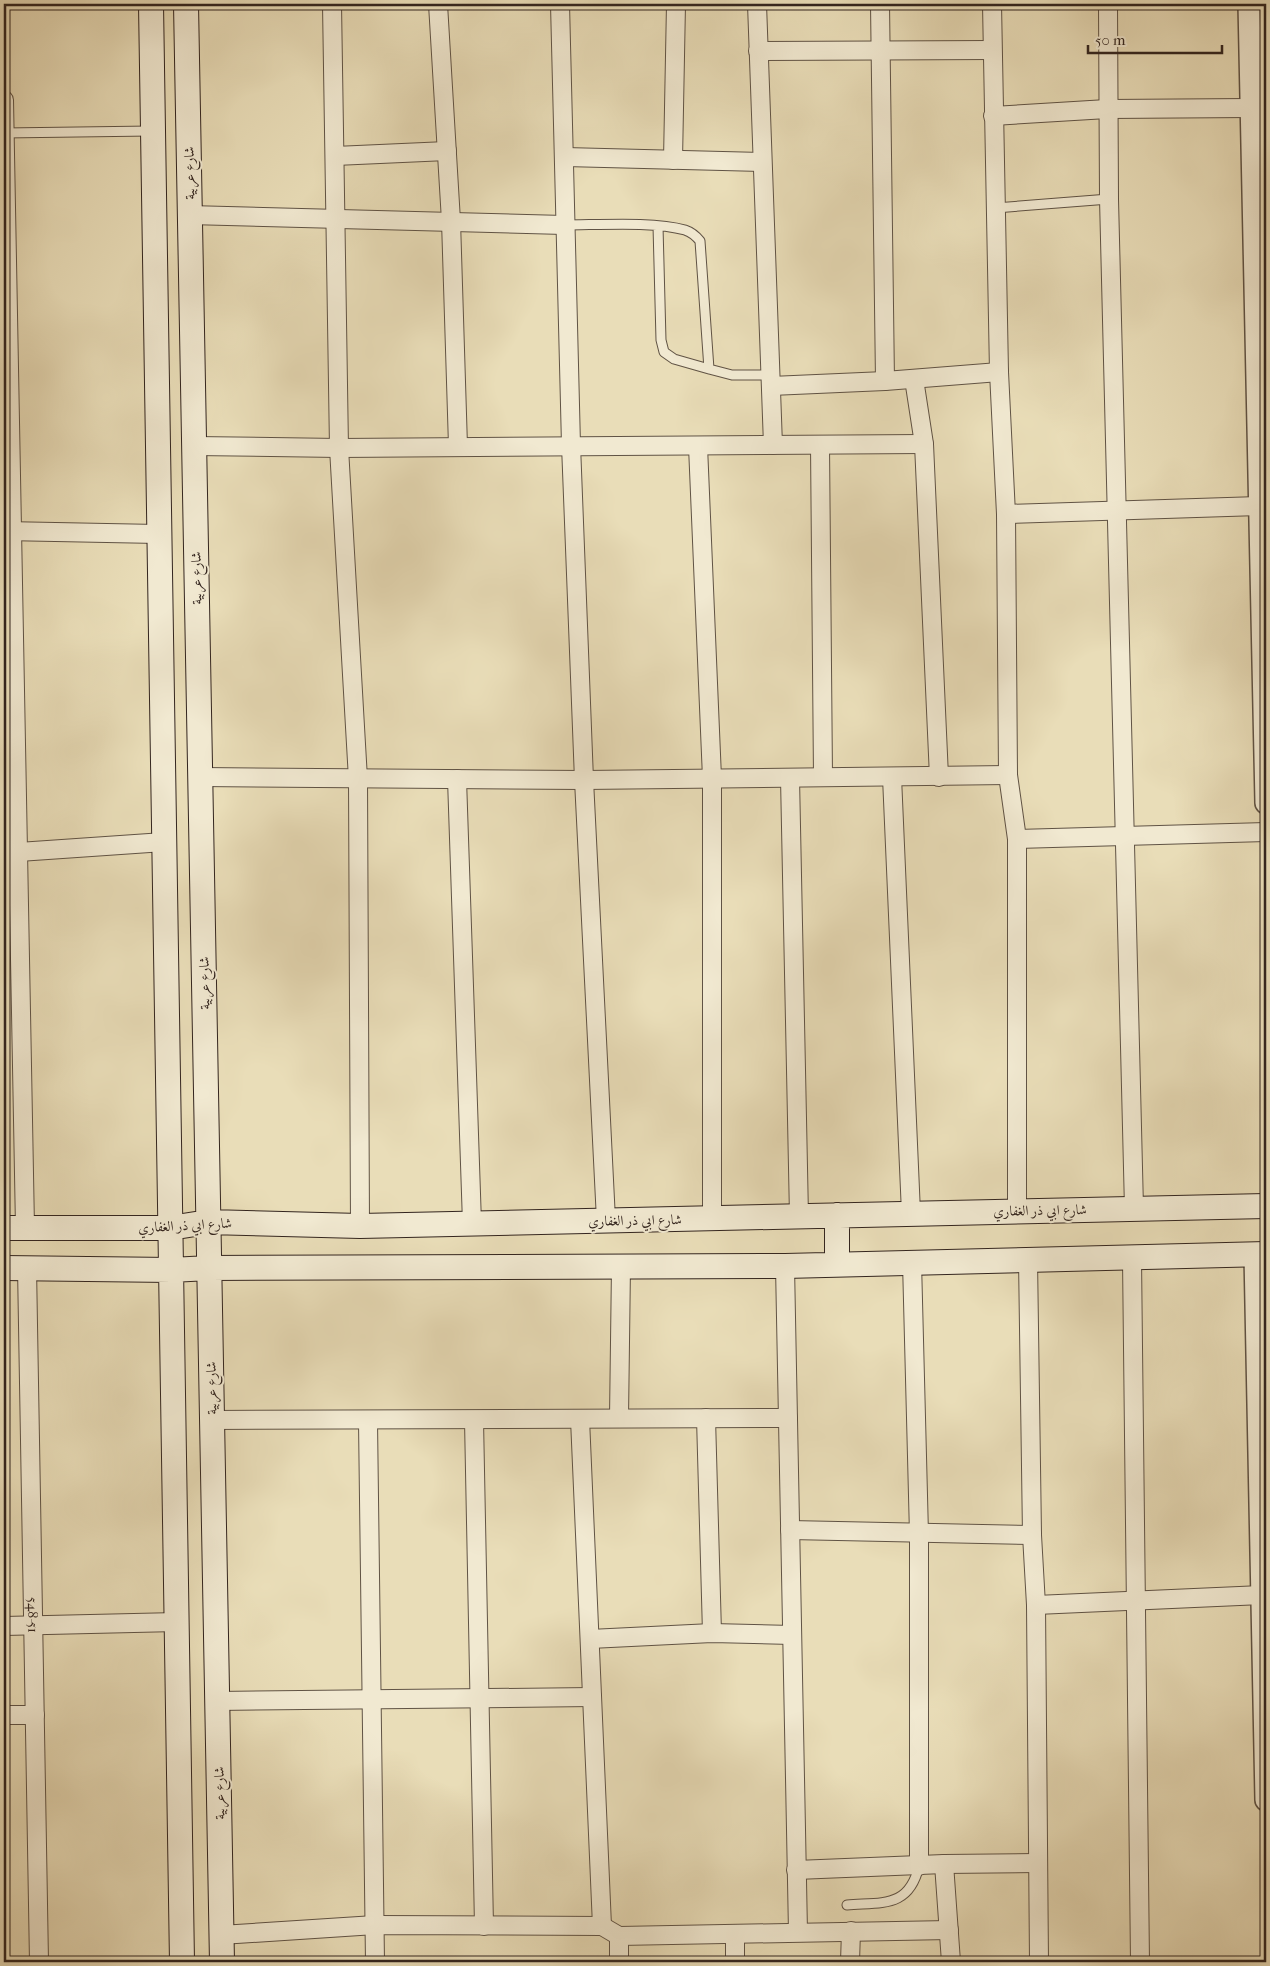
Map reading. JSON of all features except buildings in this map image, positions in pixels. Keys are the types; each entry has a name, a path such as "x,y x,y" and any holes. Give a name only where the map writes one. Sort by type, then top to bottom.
{"main road":[{"path":"151,4 182,1962"},
{"name":"شارع عربية","path":"186,4 222,1962"},
{"name":"شارع ابي ذر الغفاري","path":"15,1228 170,1228 208,1222 360,1226 1266,1206"},
{"path":"838,1215 838,1264"},
{"path":"15,1268 171,1270 209,1268 785,1266 1260,1255"}],"street":[{"path":"332,4 337,220 339,448 358,779 360,1226"},
{"path":"438,4 451,221 458,446"},
{"path":"560,4 565,156 564,225 571,445 584,780 606,1220"},
{"path":"673,160 676,4"},
{"path":"757,4 773,445"},
{"path":"880,4 885,381"},
{"path":"992,4 999,372 1006,514 1008,775 1017,839 1017,1211"},
{"path":"1108,4 1107,109 1134,1208"},
{"path":"1249,4 1266,803"},
{"path":"758,51 992,50"},
{"path":"4,100 15,1228"},
{"path":"994,116 1107,109 1251,108"},
{"path":"335,156 447,151"},
{"path":"565,156 762,162"},
{"path":"189,215 564,225"},
{"path":"770,380 885,381 999,372"},
{"path":"914,378 924,444 940,777"},
{"path":"194,446 339,448 924,444"},
{"path":"820,445 822,777"},
{"path":"698,446 712,778 712,1218"},
{"path":"1006,514 1259,506"},
{"path":"8,531 158,534"},
{"path":"200,777 584,780 1008,775"},
{"path":"892,777 911,1213"},
{"path":"790,778 799,1216"},
{"path":"457,779 472,1223"},
{"path":"1017,839 1266,832"},
{"path":"12,852 164,842"},
{"path":"1260,1255 1262,1595 1266,1800"},
{"path":"1028,1259 1032,1535 1036,1606 1039,1962"},
{"path":"1132,1259 1140,1962"},
{"path":"912,1262 919,1534 918,1866"},
{"path":"618,1418 621,1266"},
{"path":"785,1266 798,1932"},
{"name":"548-51","path":"15,1268 33,1625 40,1962"},
{"path":"706,1418 712,1633"},
{"path":"212,1420 368,1421 788,1418"},
{"path":"580,1419 602,1926"},
{"path":"474,1420 484,1926"},
{"path":"368,1421 375,1962"},
{"path":"790,1530 1032,1535"},
{"path":"1036,1606 1262,1595"},
{"path":"4,1626 177,1622"},
{"path":"590,1639 712,1633 792,1636"},
{"path":"217,1701 372,1701 592,1697"},
{"path":"4,1715 35,1715"},
{"path":"796,1870 944,1864 1038,1863"},
{"path":"944,1864 950,1962"},
{"path":"221,1935 375,1925 602,1926 619,1936 949,1930"},
{"path":"850,1962 851,1932"},
{"path":"735,1934 736,1962"},
{"path":"619,1936 619,1962"}],"lane":[{"path":"4,133 152,130"},
{"path":"995,208 1109,199"},
{"path":"564,225 658,226 685,230 694,235 700,241 710,370"},
{"path":"658,226 661,340 664,352 674,359 710,370 770,380"},
{"path":"847,1905 891,1902 911,1888 918,1866"}]}
